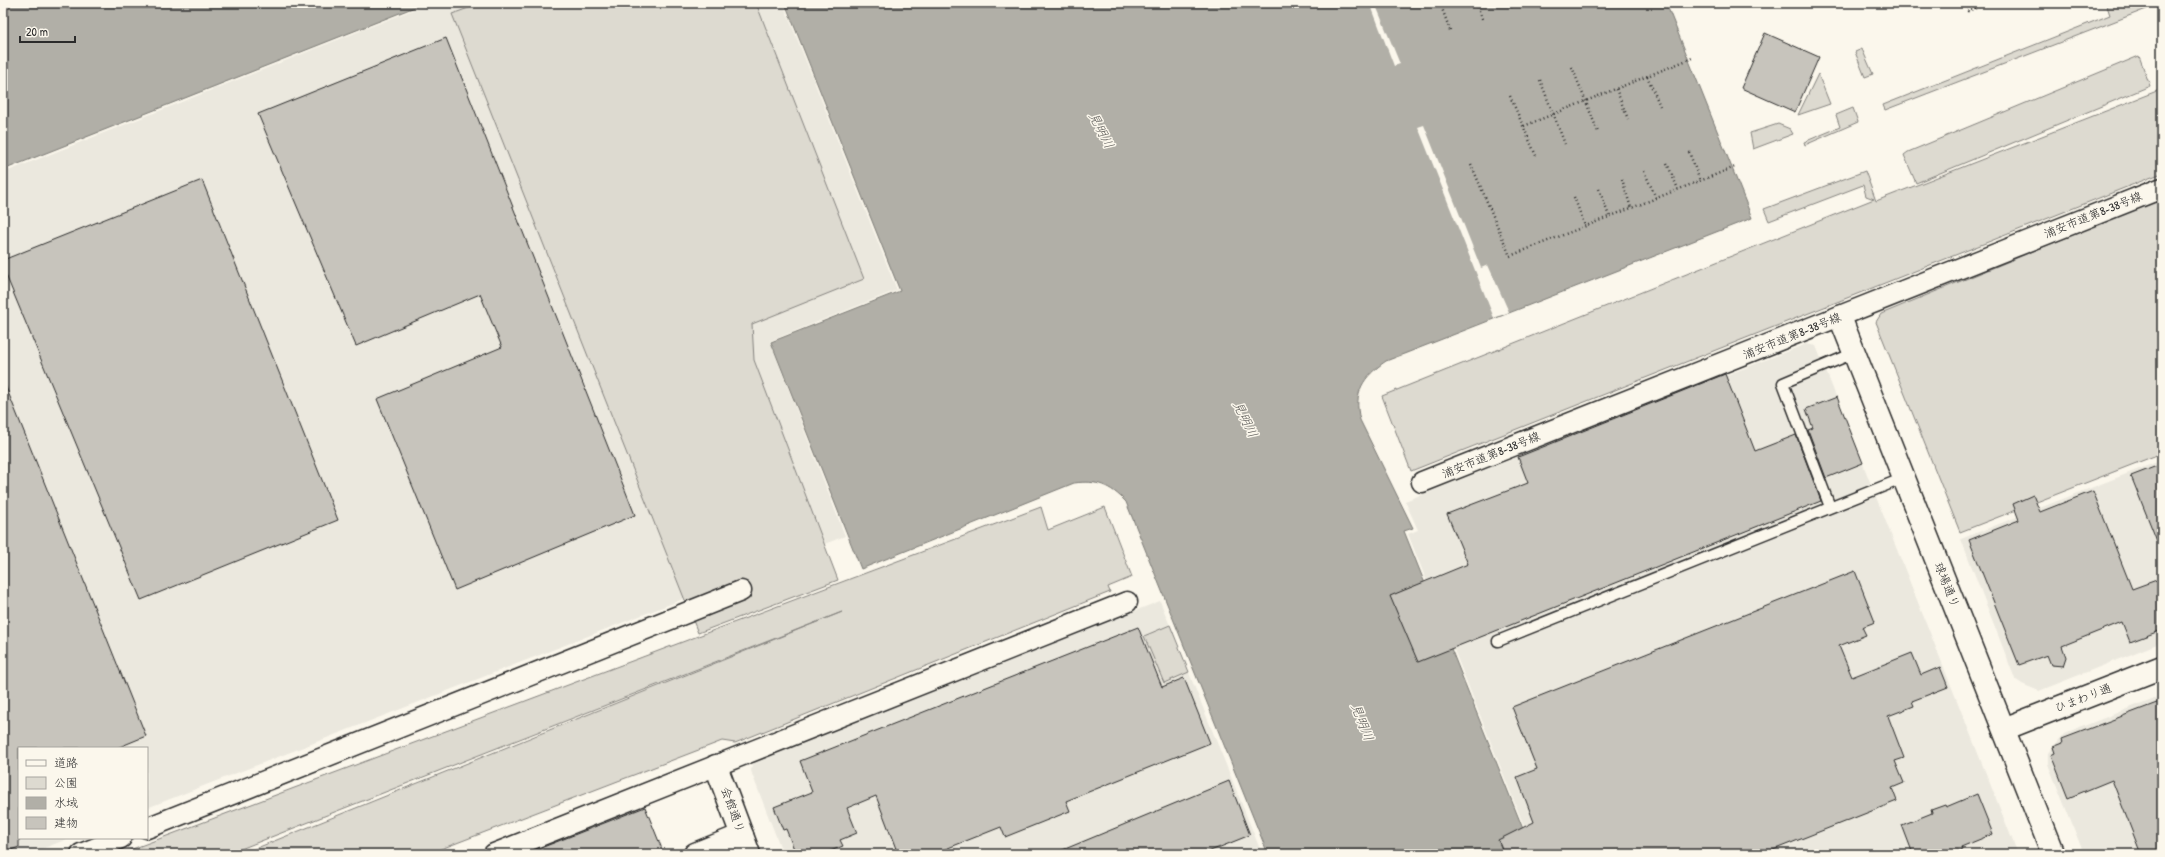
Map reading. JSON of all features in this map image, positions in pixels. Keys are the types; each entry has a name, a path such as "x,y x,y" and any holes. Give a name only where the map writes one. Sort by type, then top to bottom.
{"street":[{"name":"浦安市道第8-38号線","path":"1422,482 2162,188"},
{"name":"球場通り","path":"1840,317 2054,854"},
{"path":"148,828 741,591"},
{"path":"494,854 1127,602"},
{"name":"ひまわり通","path":"2004,729 2162,667"},
{"name":"会館通り","path":"716,766 746,845"},
{"path":"81,854 118,839"},
{"path":"695,854 746,845"}],"lane":[{"path":"1830,507 1783,383 1854,353"},
{"path":"1498,641 1904,478"}],"path":[{"path":"1441,3 1451,34"},
{"path":"1476,3 1483,21"},
{"path":"1510,3 1512,8"},
{"path":"1965,3 1968,11 1989,3"},
{"path":"1524,126 1692,58"},
{"path":"1572,67 1598,132"},
{"path":"1647,76 1660,106"},
{"path":"1540,80 1565,144"},
{"path":"1616,89 1628,119"},
{"path":"1510,96 1537,158"},
{"path":"1689,152 1700,181"},
{"path":"1667,163 1678,189"},
{"path":"1471,164 1510,256 1735,167"},
{"path":"1644,171 1656,198"},
{"path":"1622,179 1631,208"},
{"path":"1599,189 1609,216"},
{"path":"1574,198 1585,226"}],"shaded area":[{"path":"430,3 783,3 897,290 770,341 845,536 148,808 148,747 18,747 18,839 67,839 29,854 3,854 3,173"},
{"path":"1806,344 1816,346 2018,854 1535,854 1408,534 1418,530 1405,501"},
{"path":"2162,460 2162,642 2039,691 2022,684 2015,679 1961,539"},
{"path":"1160,601 1262,854 783,854 752,774 751,770 754,762"},
{"path":"2162,695 2162,854 2084,854 2048,764 2048,753 2064,734"}],"green space":[{"path":"482,3 756,3 864,279 752,324 754,360 838,580 698,633 452,14"},
{"path":"2106,3 2162,3 1885,110 1883,105 2110,15"},
{"path":"1862,49 1873,74 1865,77 1855,52"},
{"path":"2139,56 2150,86 1916,183 1904,155 1908,152"},
{"path":"1818,74 1830,104 1798,115"},
{"path":"2162,89 2162,173 1411,471 1382,396 1874,199 1866,196 1863,185 1769,221 1764,209 1865,171 1876,201"},
{"path":"1853,108 1858,122 1805,145 1804,142 1840,127 1836,115"},
{"path":"1778,124 1790,129 1793,134 1753,149 1750,133"},
{"path":"2162,198 2162,453 1960,532 1876,322 1881,314"},
{"path":"1041,507 1048,530 1105,507 1132,577 1108,587 1110,592 735,743 722,741 428,854 242,854 842,612 228,854 119,854"},
{"path":"1170,625 1189,672 1164,683 1144,636"}],"water":[{"path":"3,3 425,3 3,170"},
{"name":"見明川","path":"785,3 1666,3 1752,218 1386,361 1371,373 1366,379 1359,393 1358,410 1360,420 1413,528 1404,531 1533,854 1268,854 1126,502 1114,491 1103,485 1090,482 1074,483 861,569 771,342 900,291"}],"pier":[{"path":"1370,3 1375,3 1400,64 1394,66"},
{"path":"1424,125 1481,268 1488,265 1509,312 1494,318 1418,127"}],"building":[{"path":"1765,33 1819,57 1795,112 1741,88"},
{"path":"446,38 635,515 455,590 377,399 502,347 480,294 356,346 258,114"},
{"path":"202,180 338,520 141,600 3,268 3,260"},
{"path":"1725,374 1755,451 1796,435 1821,501 1418,662 1390,596 1468,564 1447,514 1528,483 1518,457"},
{"path":"4,382 146,736 119,747 18,747 19,847 3,853"},
{"path":"1837,397 1863,463 1826,478 1808,430 1813,428 1806,409"},
{"path":"2162,464 2162,550 2161,551 2131,476"},
{"path":"2093,491 2132,589 2162,578 2162,630 2130,642 2122,622 2062,646 2066,657 2063,666 2051,665 2047,655 2019,665 1969,540 2019,520 2013,504 2033,495 2040,512"},
{"path":"1855,571 1875,622 1862,627 1866,635 1839,646 1852,677 1912,653 1921,675 1940,667 1948,687 1912,701 1914,706 1888,716 1904,758 1895,761 1904,783 1892,788 1897,801 1763,854 1504,854 1498,840 1534,822 1517,777 1537,769 1512,707"},
{"path":"1138,627 1162,687 1184,678 1210,743 1066,801 1070,811 1005,837 1001,827 933,854 898,854 876,796 847,808 857,833 840,840 843,846 823,854 796,854 786,829 783,830 774,807 812,792 800,761"},
{"path":"2162,701 2162,854 2141,854 2112,780 2068,798 2051,755 2055,753 2053,747 2063,743 2062,739"},
{"path":"1229,781 1250,835 1203,854 1053,854"},
{"path":"1977,794 1993,834 1961,847 1962,850 1950,854 1913,854 1902,825 1932,813 1931,810 1945,805 1946,807"},
{"path":"645,807 664,854 528,854 528,853"}]}
